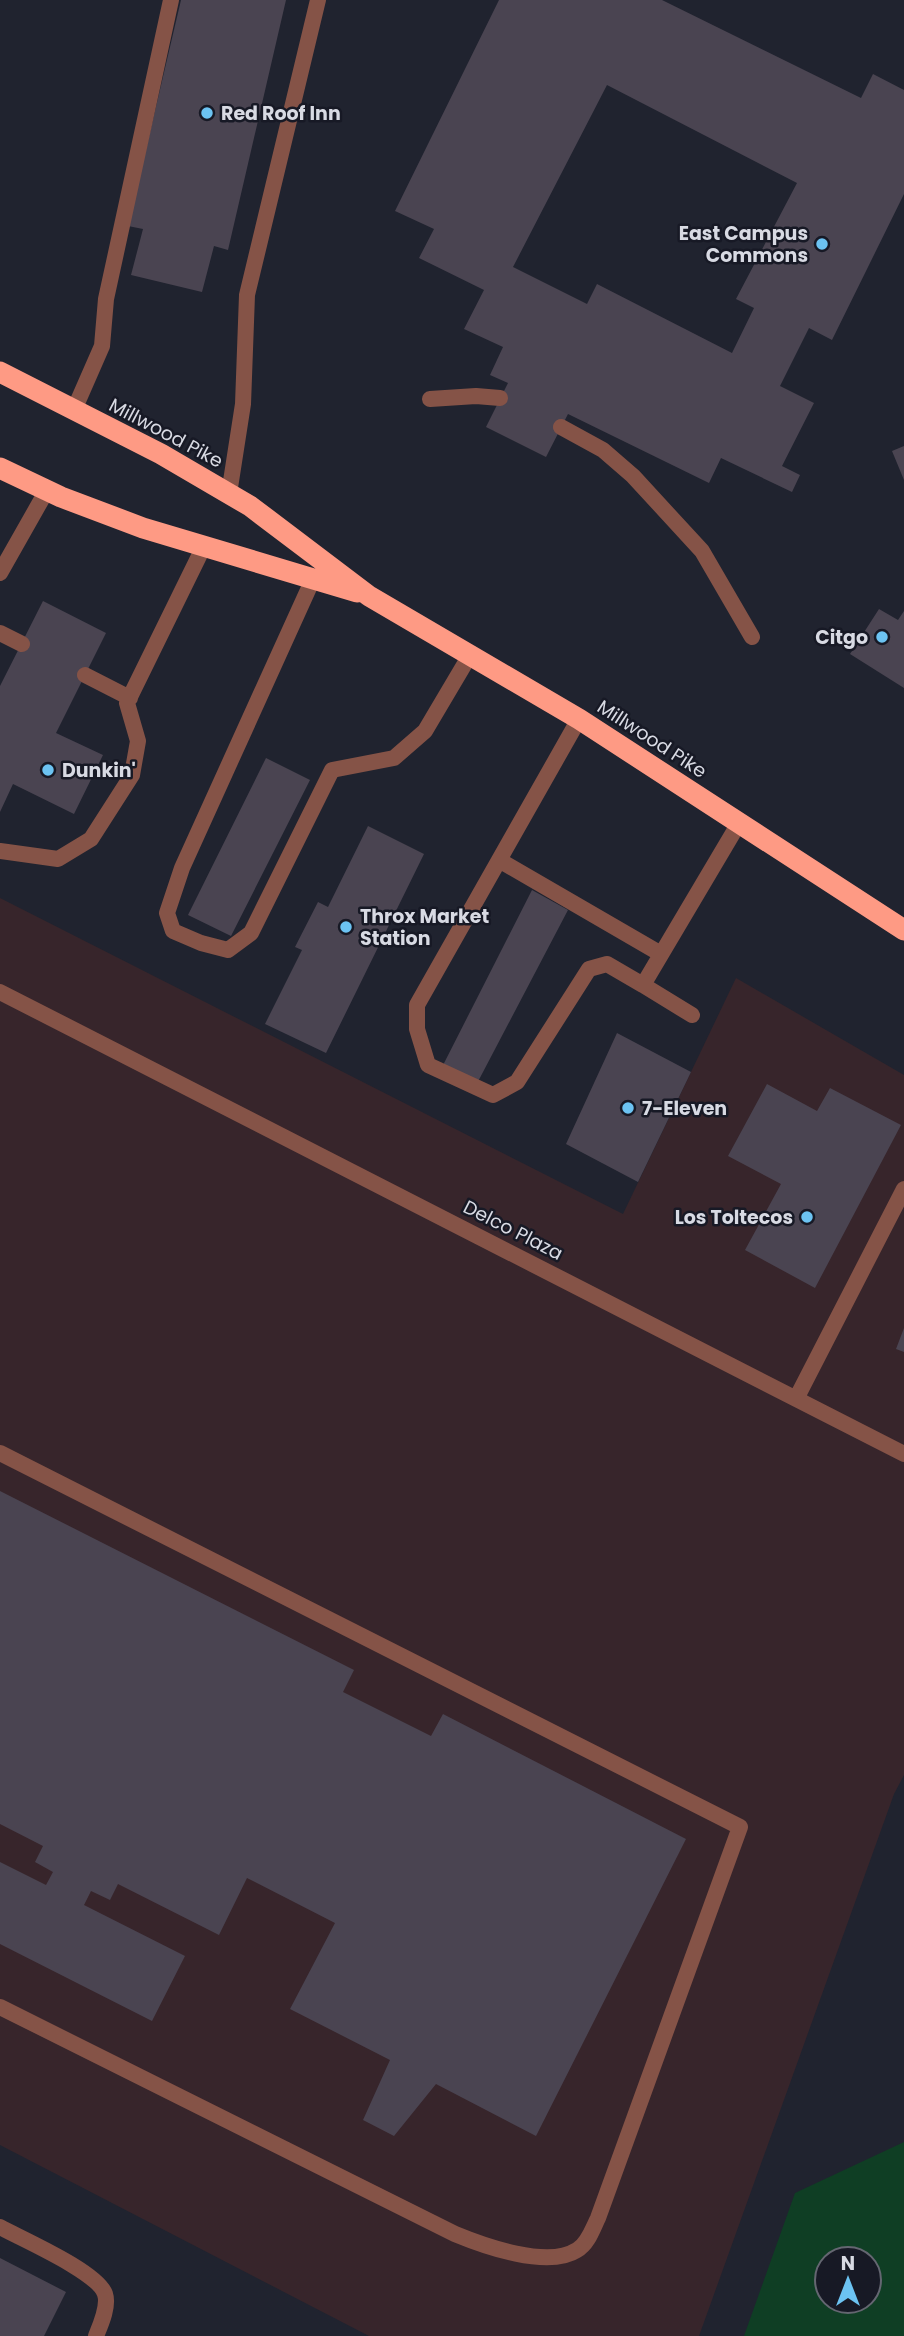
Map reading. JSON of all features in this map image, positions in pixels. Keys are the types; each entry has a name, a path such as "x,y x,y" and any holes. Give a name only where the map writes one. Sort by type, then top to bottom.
{"highway":[{"name":"Millwood Pike","path":"0,372 161,454 250,506 369,596 579,719 904,930"},
{"name":"Millwood Pike","path":"0,468 47,490 143,528 369,596"}],"lane":[{"path":"74,410 102,346 106,299 172,0"},
{"path":"229,494 243,404 247,295 318,0"},
{"path":"430,399 476,396 500,398"},
{"path":"561,427 603,450 633,476 702,551 752,636"},
{"path":"0,573 47,490"},
{"path":"0,851 58,859 91,839 132,775 138,741 127,704 203,548"},
{"path":"313,579 182,868 167,913 173,931 201,943 228,950 251,933 332,770 394,758 425,731 470,655"},
{"path":"0,633 22,644"},
{"path":"85,675 130,698"},
{"path":"579,719 416,1005 416,1029 428,1066 493,1095 517,1082 589,969 607,964 692,1015"},
{"path":"643,985 739,823"},
{"path":"499,860 661,954"},
{"name":"Delco Plaza","path":"0,992 904,1454"},
{"path":"796,1399 904,1189"},
{"path":"0,1453 740,1827 598,2218 584,2244 577,2251 554,2256 514,2253 485,2246 455,2234 0,2007"},
{"path":"0,2227 80,2270 101,2287 105,2307 96,2336"}],"shaded area":[{"path":"0,898 623,1214 736,978 904,1075 904,1775 894,1794 699,2336 369,2336 0,2145"}],"green space":[{"path":"904,2142 904,2336 744,2336 795,2193"}],"building":[{"name":"Red Roof Inn","path":"181,0 286,0 228,250 214,246 202,292 131,275 143,229 128,226"},
{"name":"East Campus Commons","path":"499,0 662,0 861,98 873,74 904,90 904,194 832,340 809,328 780,386 814,403 782,466 800,475 792,492 721,458 709,483 568,414 546,457 486,427 508,383 490,375 503,347 464,329 484,290 419,258 434,229 395,211","holes":["607,85 797,183 736,299 754,308 732,353 597,284 587,304 513,267"]},
{"path":"904,446 904,480 892,451"},
{"path":"43,601 106,633 56,733 103,755 74,814 13,784 0,812 0,686"},
{"name":"Citgo","path":"879,609 898,620 904,611 904,688 850,654"},
{"path":"266,758 310,780 231,936 188,915"},
{"name":"Throx Market Station","path":"368,826 424,854 326,1053 265,1024 302,950 295,947 318,902 328,907"},
{"path":"532,890 568,910 472,1093 438,1075"},
{"name":"7-Eleven","path":"617,1033 691,1072 638,1182 566,1144"},
{"name":"Los Toltecos","path":"767,1084 817,1111 830,1088 901,1125 815,1288 745,1250 781,1184 728,1156"},
{"path":"904,1328 904,1352 896,1349"},
{"path":"0,1491 354,1670 343,1692 431,1736 443,1714 686,1839 536,2136 436,2084 394,2136 363,2120 390,2060 290,2009 335,1923 247,1878 219,1935 118,1884 110,1900 91,1891 84,1905 185,1956 152,2021 0,1944 0,1862 46,1885 53,1872 35,1862 43,1846 0,1824"},
{"path":"0,2258 66,2292 44,2336 0,2336"}],"place":[{"name":"Red Roof Inn","path":"207,113"},
{"name":"East Campus Commons","path":"822,244"},
{"name":"Citgo","path":"882,637"},
{"name":"Dunkin'","path":"48,770"},
{"name":"Throx Market Station","path":"346,927"},
{"name":"7-Eleven","path":"628,1108"},
{"name":"Los Toltecos","path":"807,1217"}]}
